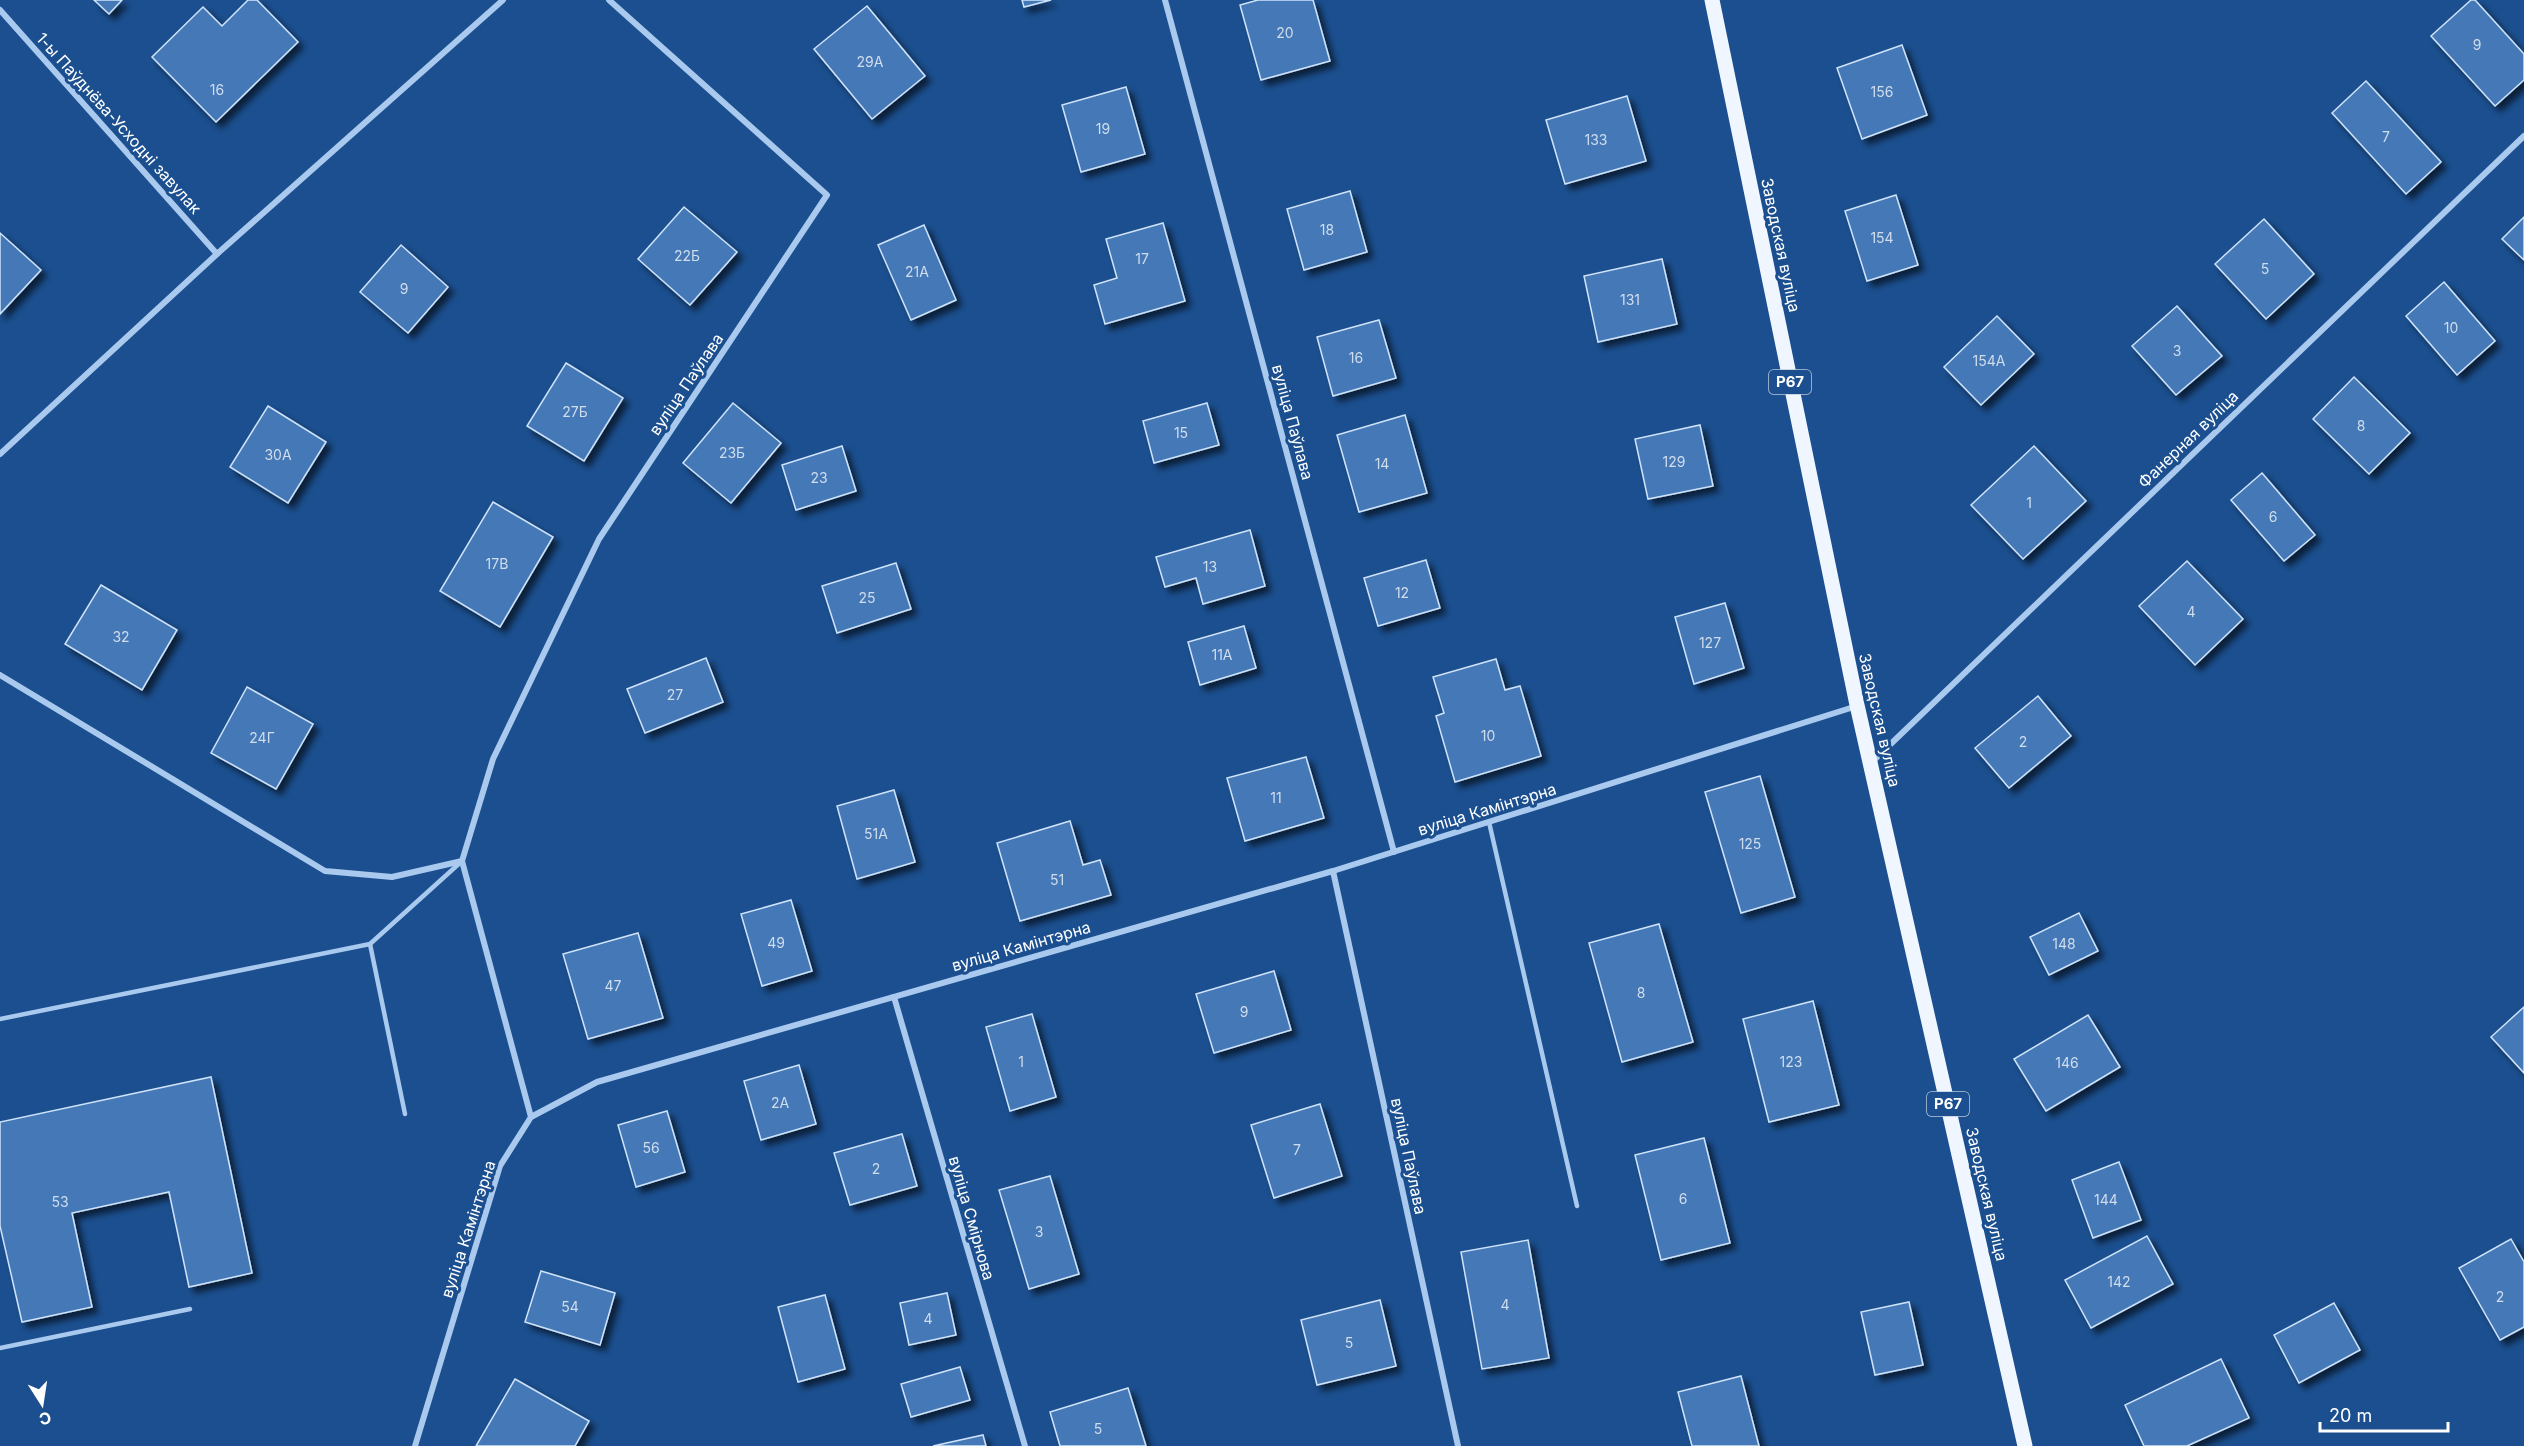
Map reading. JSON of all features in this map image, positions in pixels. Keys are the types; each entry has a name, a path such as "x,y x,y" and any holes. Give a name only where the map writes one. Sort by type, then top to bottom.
{"main road":[{"name":"Заводская вуліца","path":"1712,0 1857,705 2025,1446"}],"street":[{"path":"0,454 217,255 503,0"},
{"name":"вуліца Паўлава","path":"462,861 493,759 599,539 827,195 609,0"},
{"name":"вуліца Паўлава","path":"1166,0 1394,852"},
{"name":"1-ы Паўднёва-Усходні завулак","path":"0,10 217,255"},
{"name":"Фанерная вуліца","path":"1871,763 2524,136"},
{"path":"0,675 325,871 392,877 462,861 531,1117"},
{"name":"вуліца Камінтэрна","path":"415,1446 500,1166 531,1117 597,1082 1333,871 1857,705"},
{"name":"вуліца Паўлава","path":"1333,871 1458,1446"},
{"name":"вуліца Смірнова","path":"894,997 1024,1446"}],"lane":[{"path":"1489,822 1577,1206"},
{"path":"0,1018 370,944 462,861"},
{"path":"370,944 405,1114"},
{"path":"0,1348 190,1309"}],"building":[{"path":"94,0 122,0 109,14"},
{"path":"248,0 257,0 298,42 216,122 152,57 203,7 222,26"},
{"path":"1022,0 1051,0 1024,7"},
{"path":"1258,0 1313,0 1330,61 1261,80 1240,5"},
{"path":"2471,0 2475,0 2524,54 2524,80 2495,106 2431,36"},
{"path":"867,6 925,76 872,119 814,49"},
{"path":"1902,45 1927,115 1862,139 1837,68"},
{"path":"2366,81 2441,162 2406,194 2332,113"},
{"path":"1126,87 1145,154 1081,172 1062,105"},
{"path":"1627,96 1646,161 1565,184 1546,120"},
{"path":"1350,191 1367,252 1304,270 1287,209"},
{"path":"1896,195 1918,265 1867,281 1845,211"},
{"path":"684,207 737,252 690,305 638,259"},
{"path":"2524,217 2524,260 2502,239"},
{"path":"2264,219 2314,274 2266,319 2215,264"},
{"path":"1163,223 1185,301 1105,324 1094,285 1117,278 1106,239"},
{"path":"924,225 956,300 911,320 878,245"},
{"path":"0,233 41,270 0,314"},
{"path":"401,245 448,287 408,333 360,292"},
{"path":"1662,259 1677,324 1598,342 1584,276"},
{"path":"2444,282 2495,341 2457,375 2406,316"},
{"path":"2177,306 2222,356 2176,395 2132,346"},
{"path":"1997,316 2034,354 1981,405 1944,367"},
{"path":"1379,320 1396,378 1333,396 1317,337"},
{"path":"566,363 623,398 584,461 527,426"},
{"path":"2354,377 2410,433 2369,474 2313,419"},
{"path":"733,403 781,443 731,503 683,463"},
{"path":"1207,403 1219,445 1154,463 1143,421"},
{"path":"268,406 326,442 288,503 230,467"},
{"path":"1405,415 1427,493 1359,512 1337,435"},
{"path":"1700,425 1713,486 1648,499 1635,439"},
{"path":"842,446 856,491 796,510 782,465"},
{"path":"2034,446 2086,501 2023,559 1971,505"},
{"path":"2262,473 2315,535 2284,561 2231,500"},
{"path":"493,502 553,537 500,627 440,591"},
{"path":"1250,530 1265,586 1203,604 1196,578 1165,587 1156,557"},
{"path":"1426,560 1440,608 1378,626 1364,578"},
{"path":"2187,561 2243,619 2195,665 2139,606"},
{"path":"896,563 911,609 837,633 822,586"},
{"path":"101,585 177,630 142,690 65,644"},
{"path":"1725,603 1744,668 1694,684 1675,617"},
{"path":"1244,626 1256,668 1200,685 1188,642"},
{"path":"706,658 723,702 645,733 627,689"},
{"path":"1496,659 1505,690 1520,686 1541,756 1455,782 1436,716 1444,713 1433,677"},
{"path":"247,687 313,724 276,789 211,753"},
{"path":"2038,696 2071,736 2009,788 1975,748"},
{"path":"1306,757 1324,818 1245,841 1227,778"},
{"path":"1760,776 1795,897 1741,913 1705,792"},
{"path":"894,790 915,862 857,879 837,806"},
{"path":"1070,821 1083,865 1100,860 1111,895 1020,921 997,843"},
{"path":"791,900 812,971 762,986 741,914"},
{"path":"2079,913 2098,951 2049,975 2030,937"},
{"path":"1659,924 1693,1042 1622,1062 1589,943"},
{"path":"638,933 663,1018 588,1039 563,954"},
{"path":"1274,971 1291,1030 1214,1053 1196,994"},
{"path":"1813,1001 1839,1105 1769,1122 1743,1019"},
{"path":"2524,1007 2524,1073 2491,1037"},
{"path":"1032,1014 1056,1097 1010,1111 986,1027"},
{"path":"2088,1015 2120,1067 2046,1111 2014,1059"},
{"path":"799,1065 816,1124 761,1140 744,1081"},
{"path":"211,1077 252,1273 189,1287 169,1192 72,1213 92,1307 22,1322 0,1226 0,1122"},
{"path":"1320,1104 1342,1176 1274,1198 1251,1125"},
{"path":"667,1111 685,1172 636,1187 618,1125"},
{"path":"902,1134 917,1186 850,1205 834,1153"},
{"path":"1704,1138 1730,1243 1661,1260 1635,1155"},
{"path":"2119,1162 2141,1220 2093,1238 2072,1180"},
{"path":"1050,1176 1079,1274 1029,1289 999,1190"},
{"path":"2147,1236 2173,1284 2091,1328 2065,1280"},
{"path":"2511,1239 2524,1262 2524,1327 2500,1340 2459,1268"},
{"path":"1528,1240 1549,1358 1482,1369 1461,1252"},
{"path":"541,1271 615,1293 600,1345 525,1322"},
{"path":"947,1293 956,1335 909,1345 900,1303"},
{"path":"825,1295 845,1369 798,1382 778,1307"},
{"path":"1380,1300 1396,1366 1317,1385 1301,1320"},
{"path":"1909,1302 1923,1365 1875,1375 1861,1312"},
{"path":"2334,1303 2360,1350 2299,1383 2274,1335"},
{"path":"2221,1359 2249,1418 2187,1446 2144,1446 2125,1405"},
{"path":"960,1367 970,1400 911,1417 901,1384"},
{"path":"1741,1376 1759,1446 1692,1446 1678,1392"},
{"path":"515,1379 589,1421 575,1446 476,1446"},
{"path":"1128,1388 1146,1446 1060,1446 1050,1412"},
{"path":"983,1435 986,1446 933,1446"}]}
